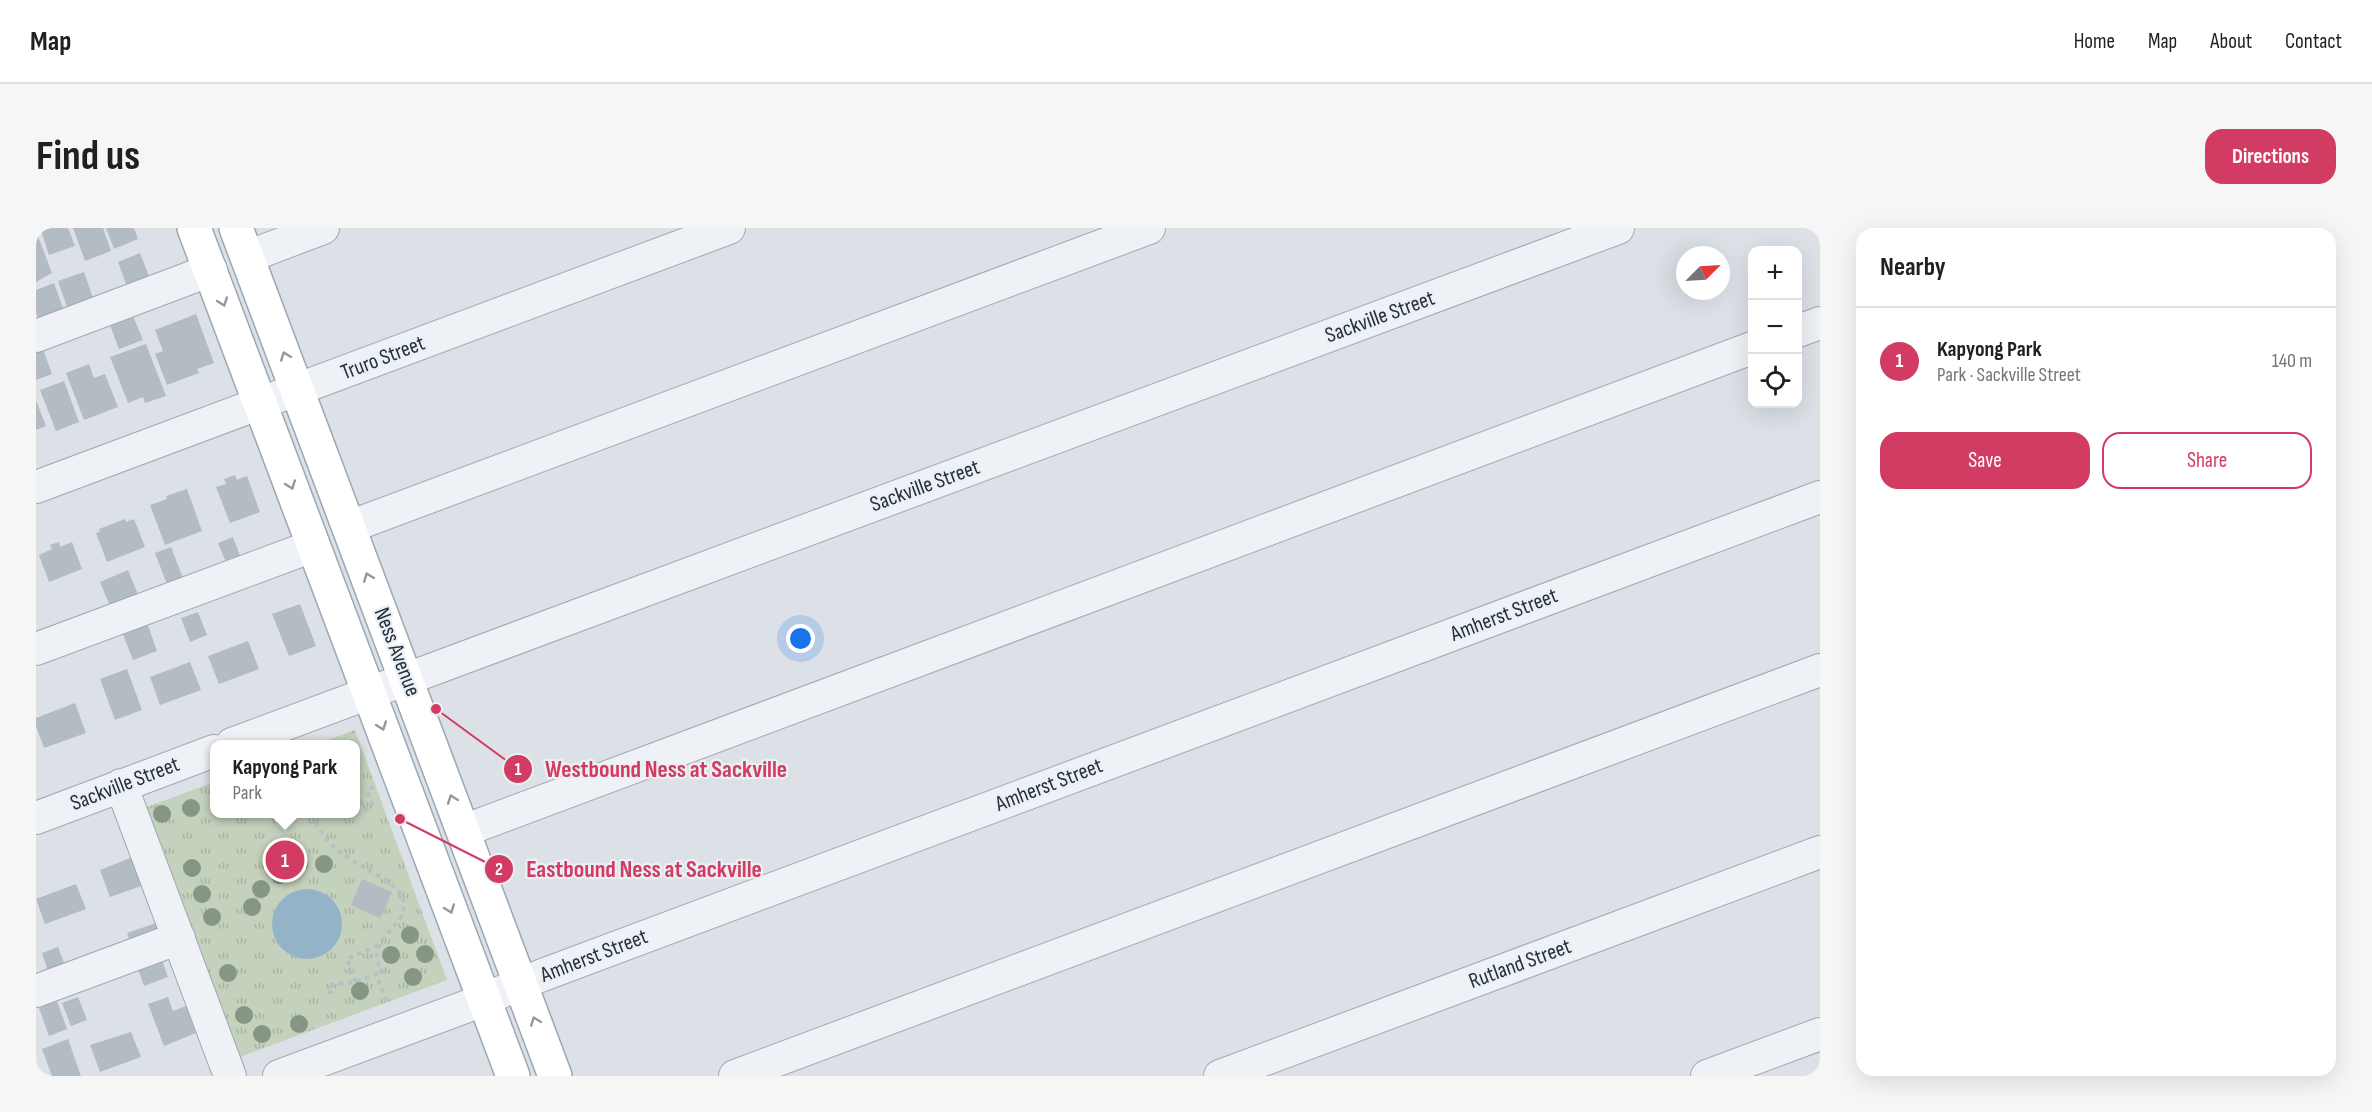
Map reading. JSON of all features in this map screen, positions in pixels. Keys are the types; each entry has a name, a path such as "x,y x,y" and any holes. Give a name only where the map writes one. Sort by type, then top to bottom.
{"main road":[{"name":"Ness Avenue","path":"194,228 513,1076"},
{"name":"Ness Avenue","path":"241,242 408,680 555,1076"}],"street":[{"path":"241,242 323,228"},
{"name":"Truro Street","path":"36,487 729,228"},
{"path":"349,527 1149,228"},
{"name":"Sackville Street","path":"243,740 1618,228"},
{"path":"36,336 211,270"},
{"path":"1802,329 1820,323"},
{"path":"463,831 1748,349"},
{"name":"Amherst Street","path":"279,1076 1820,496"},
{"path":"36,649 314,546"},
{"path":"735,1076 1820,670"},
{"name":"Sackville Street","path":"36,818 210,752"},
{"path":"122,785 231,1076"},
{"name":"Rutland Street","path":"1220,1076 1820,852"},
{"path":"36,991 178,938"},
{"path":"1707,1076 1820,1034"}],"path":[{"path":"360,800 366,810 372,804 368,792 380,782"},
{"path":"315,818 322,835 333,848 390,883 402,896 404,908 400,918 378,945 347,960 356,982"},
{"path":"328,992 332,992 332,985 356,982 382,971 377,958 378,945"},
{"path":"376,974 392,1013"}],"green space":[{"path":"355,730 359,740 328,740"},
{"path":"360,744 447,980 240,1057 147,807 210,783 210,818 360,818"}],"water":[{"path":"307,889 320,892 332,899 339,911 342,924 339,937 332,949 320,956 307,959 294,956 282,949 275,937 272,924 275,911 282,899 294,892"}],"building":[{"path":"40,228 68,228 75,246 49,255"},
{"path":"73,228 103,228 111,251 85,261"},
{"path":"106,228 134,228 138,239 114,249"},
{"path":"36,231 52,273 36,282"},
{"path":"140,253 150,279 127,287 118,262"},
{"path":"84,272 95,304 69,313 58,281"},
{"path":"54,283 64,311 39,321 36,313 36,290"},
{"path":"131,311 143,340 119,349 108,320"},
{"path":"196,314 214,363 197,369 199,373 167,385 155,354 163,351 155,330"},
{"path":"146,344 166,396 145,403 143,397 128,403 110,357"},
{"path":"43,349 52,374 36,380 36,352"},
{"path":"89,364 94,378 105,374 118,407 84,420 66,373"},
{"path":"64,381 79,422 56,431 40,390"},
{"path":"36,400 46,426 36,430"},
{"path":"235,475 237,480 247,476 260,512 230,523 216,487 226,484 224,479"},
{"path":"187,489 202,531 165,545 150,505 167,499 166,496"},
{"path":"125,519 126,522 134,519 145,547 107,562 96,533 100,532 99,529"},
{"path":"233,537 242,561 228,567 218,543"},
{"path":"59,542 60,547 72,542 82,569 49,582 39,555 52,549 50,545"},
{"path":"171,547 183,578 167,584 155,553"},
{"path":"128,570 139,597 111,609 100,582"},
{"path":"300,604 316,646 289,656 272,614"},
{"path":"198,612 207,635 190,642 181,618"},
{"path":"147,623 157,651 133,660 122,632"},
{"path":"248,641 259,669 219,684 208,656"},
{"path":"190,662 201,690 160,705 150,677"},
{"path":"127,669 142,710 115,720 100,679"},
{"path":"75,703 86,733 44,748 36,726 36,718"},
{"path":"133,857 144,885 110,897 100,870"},
{"path":"362,879 392,892 380,918 351,905"},
{"path":"76,884 86,909 45,924 36,899"},
{"path":"159,922 165,939 134,951 127,933"},
{"path":"58,947 67,971 50,977 42,953"},
{"path":"162,960 168,977 144,986 138,969"},
{"path":"78,997 87,1020 71,1026 62,1003"},
{"path":"168,997 173,1011 186,1006 196,1033 164,1046 148,1004"},
{"path":"57,1001 67,1029 49,1036 39,1008"},
{"path":"131,1032 141,1057 100,1072 90,1045"},
{"path":"68,1039 81,1076 52,1076 42,1049"}],"place":[{"name":"Westbound Ness at Sackville","path":"436,709"},
{"name":"Eastbound Ness at Sackville","path":"400,819"},
{"name":"Kapyong Park","path":"285,860"}]}
